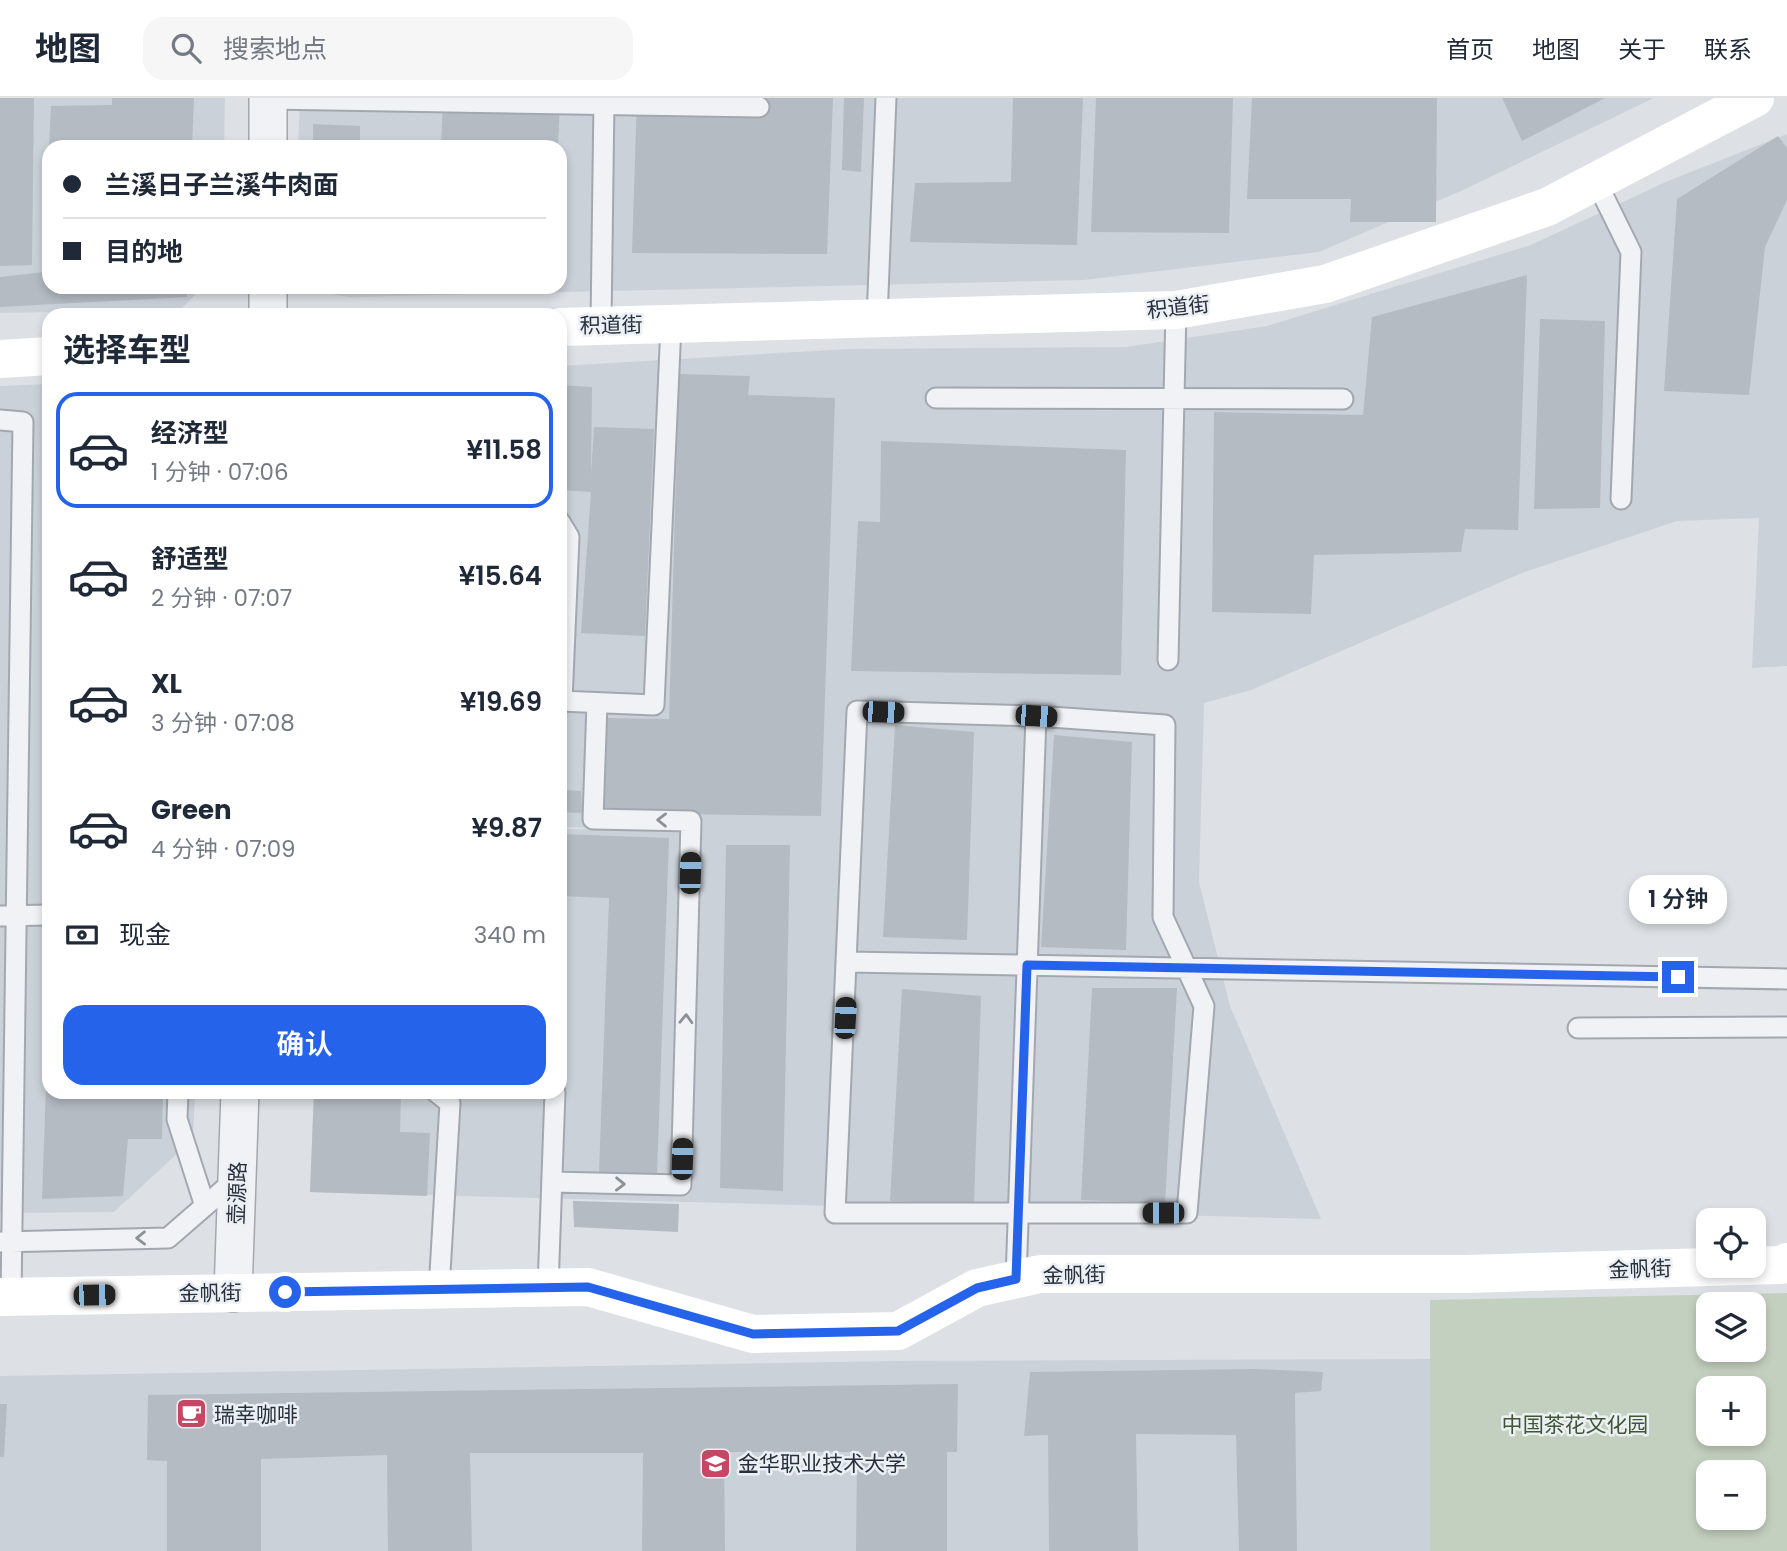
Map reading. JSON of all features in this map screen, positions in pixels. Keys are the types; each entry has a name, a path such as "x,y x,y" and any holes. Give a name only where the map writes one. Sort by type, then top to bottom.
{"street":[{"path":"268,98 268,140"},
{"name":"积道街","path":"567,326 1176,310 1325,284 1547,206 1755,98"},
{"path":"0,359 42,356"},
{"name":"壶源路","path":"233,1293 240,1099"},
{"name":"金帆街","path":"5,1297 588,1287 753,1334 872,1332 898,1331 977,1288 1040,1274 1465,1274 1781,1265 1787,1262"}],"lane":[{"path":"268,98 604,101 759,107"},
{"path":"877,318 886,98"},
{"path":"601,324 604,101"},
{"path":"1596,181 1631,252 1621,499"},
{"path":"1168,660 1176,310"},
{"path":"567,701 653,705 671,325"},
{"path":"936,398 1343,399"},
{"path":"0,420 23,422 8,916 5,1297"},
{"path":"567,534 567,578"},
{"path":"552,1182 681,1185 691,821 593,819 597,703"},
{"path":"857,711 1036,716 1166,725 1163,916 1204,1006 1187,1213 835,1213 848,962 857,711"},
{"path":"1016,1279 1036,716"},
{"path":"8,916 42,915"},
{"path":"848,962 1787,979"},
{"path":"1578,1028 1787,1027"},
{"path":"178,1099 177,1119 205,1206"},
{"path":"439,1290 450,1103 445,1099"},
{"path":"548,1288 555,1099"},
{"path":"6,1242 168,1238 237,1179"}],"shaded area":[{"path":"0,98 225,98 224,140 42,140 42,294 196,294 182,308 42,308 42,312 0,313"},
{"path":"300,98 1654,98 1463,190 1319,252 1084,280 567,292 567,140 298,140"},
{"path":"1787,134 1787,666 1752,668 1759,518 1677,521 1522,573 1251,690 1204,703 1199,882 1230,1006 1321,1219 310,1192 314,1099 567,1099 567,829 694,830 567,827 567,366 849,349 1126,347 1267,326 1531,245 1668,181"},
{"path":"331,294 479,294 349,297"},
{"path":"42,384 42,1099 195,1099 193,1139 114,1212 0,1213 0,386"},
{"name":"金华职业技术大学","path":"1430,1359 1430,1551 0,1551 0,1376 896,1361"}],"green space":[{"name":"中国茶花文化园","path":"1766,1293 1787,1293 1787,1551 1430,1551 1430,1300 1696,1295 1696,1362 1766,1362"}],"building":[{"path":"0,98 34,98 32,265 0,266"},
{"path":"112,98 194,98 192,140 49,140 51,106 112,105"},
{"path":"443,98 560,98 558,140 441,140"},
{"path":"637,98 833,98 827,254 632,253"},
{"path":"844,98 864,98 861,172 842,170"},
{"path":"1013,98 1083,98 1077,245 910,242 915,183 1011,182"},
{"path":"1096,98 1233,98 1229,233 1091,232"},
{"path":"1252,98 1437,98 1436,222 1350,222 1351,199 1247,199"},
{"path":"1502,98 1605,98 1522,141"},
{"path":"313,124 360,126 360,140 313,140"},
{"path":"1778,136 1787,148 1787,200 1765,247 1749,395 1664,391 1677,199"},
{"path":"42,272 42,294 187,294 187,297 0,307 0,277"},
{"path":"1527,275 1518,530 1465,529 1461,552 1314,555 1311,614 1212,612 1214,412 1363,415 1372,317"},
{"path":"1540,319 1605,321 1600,508 1534,509"},
{"path":"679,374 750,376 748,395 835,398 821,816 596,813 603,718 669,719"},
{"path":"567,385 592,387 591,476 594,427 654,429 645,636 581,633 591,492 567,490"},
{"path":"881,441 1126,450 1121,675 851,671 858,521 880,522"},
{"path":"895,725 974,732 967,940 883,937"},
{"path":"1054,735 1132,742 1126,950 1041,947"},
{"path":"567,790 581,791 582,813 567,812"},
{"path":"567,834 669,838 657,1175 599,1173 609,898 567,896"},
{"path":"726,845 790,845 783,1191 720,1188"},
{"path":"1092,988 1177,988 1165,1203 1081,1200"},
{"path":"902,989 981,996 974,1204 890,1201"},
{"path":"46,1099 163,1099 162,1139 128,1139 123,1196 42,1199"},
{"path":"314,1099 401,1099 400,1132 430,1133 427,1196 310,1192"},
{"path":"573,1201 679,1204 678,1232 574,1227"},
{"path":"1257,1369 1323,1372 1321,1391 1295,1393 1297,1551 1239,1551 1236,1435 1136,1434 1138,1551 1049,1551 1048,1435 1024,1436 1030,1372"},
{"path":"958,1384 957,1452 947,1452 947,1551 856,1551 857,1452 724,1452 725,1551 642,1551 643,1453 470,1453 472,1551 388,1551 387,1455 261,1459 261,1551 167,1551 167,1461 147,1460 148,1395"},
{"path":"0,1404 7,1404 4,1457 0,1457"}],"place":[{"name":"瑞幸咖啡","path":"191,1414"},
{"name":"金华职业技术大学","path":"715,1463"}],"route":[{"path":"285,1292 588,1287 753,1334 898,1331 977,1288 1016,1279 1027,965 1678,977"}]}
